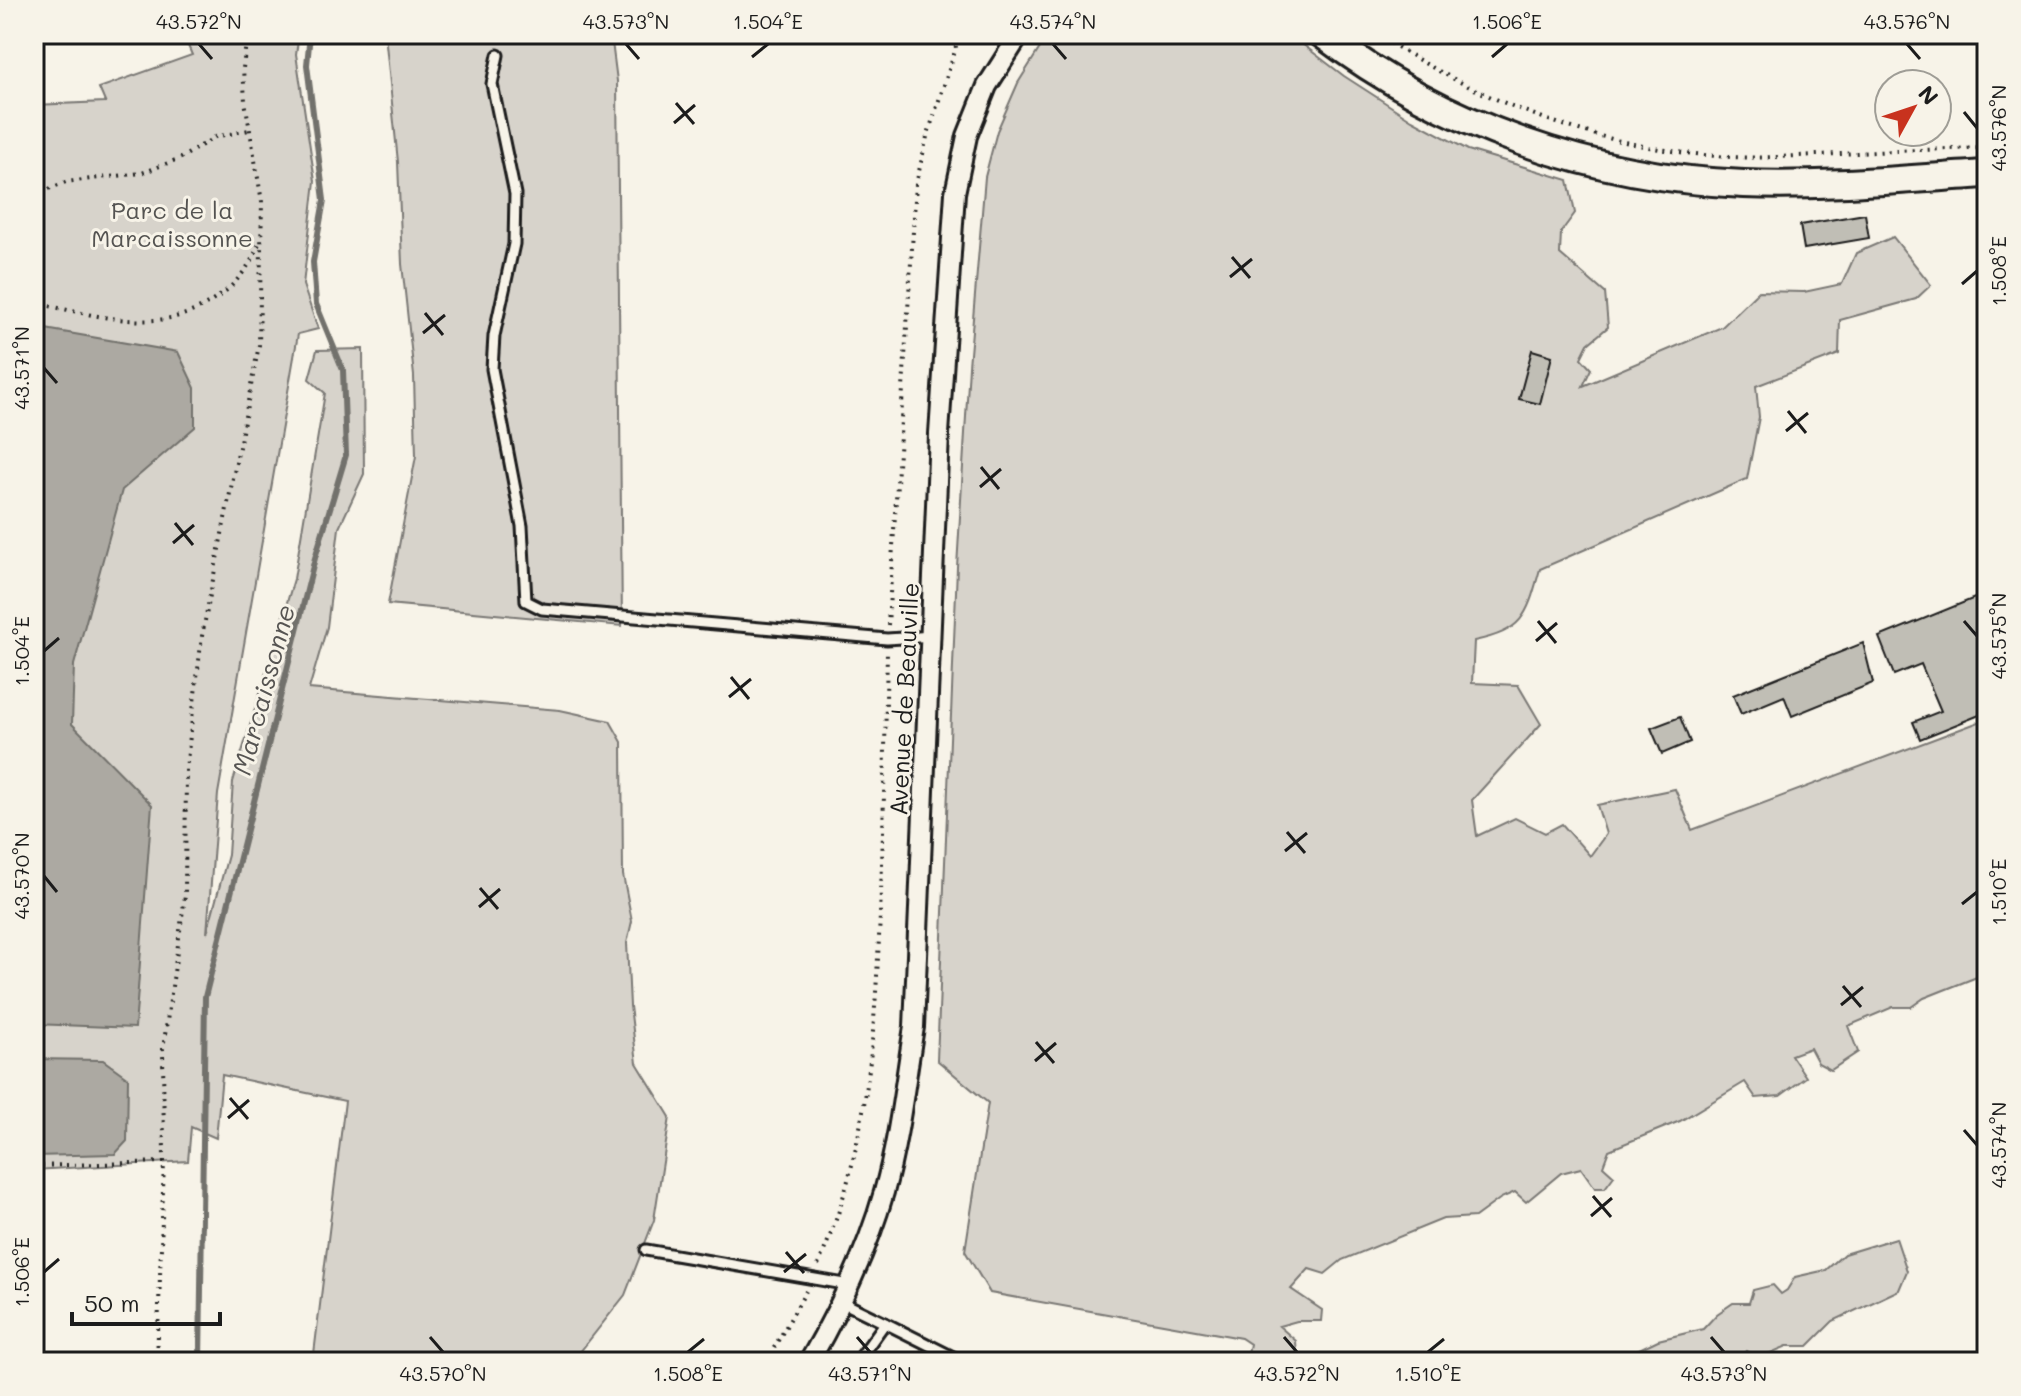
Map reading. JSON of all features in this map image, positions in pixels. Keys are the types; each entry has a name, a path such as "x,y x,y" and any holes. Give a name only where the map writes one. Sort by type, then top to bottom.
{"main road":[{"path":"1322,34 1381,76 1452,114 1522,142 1614,167 1677,178 1755,184 1830,184 1987,174"}],"street":[{"name":"Avenue de Beauville","path":"809,1362 850,1285 885,1191 914,1027 933,636 939,434 955,193 967,136 987,86 1020,34"}],"lane":[{"path":"498,55 492,84 515,207 514,244 494,336 492,369 522,526 526,601 542,609 887,639 933,636"},
{"path":"646,1250 850,1285"},
{"path":"842,1302 963,1362"},
{"path":"857,1362 885,1323"}],"path":[{"path":"157,1362 164,1162 163,1049 185,896 186,769 202,636 259,345 262,202 243,83 247,34"},
{"path":"1377,34 1495,100 1525,113 1620,142 1678,151 1758,157 1987,148"},
{"name":"Avenue de Beauville","path":"766,1362 797,1310 825,1249 863,1117 872,1059 882,879 887,639 916,184 927,137 956,48 952,35"},
{"path":"34,195 66,182 142,173 181,158 215,137 249,130"},
{"path":"34,303 150,322 182,316 208,304 233,284 252,260 261,233"},
{"path":"34,1166 164,1162"}],"green space":[{"name":"Parc de la Marcaissonne","path":"183,34 299,34 296,54 315,181 303,285 318,329 298,334 218,794 207,933 228,855 233,782 294,579 325,393 309,379 317,350 363,349 364,474 339,528 327,627 309,689 560,710 610,721 622,742 623,875 632,921 627,943 637,1063 670,1117 654,1220 625,1295 572,1362 313,1362 345,1101 222,1075 216,1138 191,1127 188,1161 34,1170 34,105 105,102 99,88 192,55"},
{"path":"385,34 611,34 617,81 622,626 388,604 416,456 414,376 402,264 398,162"},
{"path":"1061,34 1289,34 1344,76 1412,120 1468,150 1568,180 1575,213 1561,232 1560,254 1605,293 1608,327 1588,344 1581,358 1591,369 1583,386 1722,327 1759,291 1804,292 1842,284 1856,253 1893,237 1931,285 1916,299 1840,320 1839,354 1756,386 1759,417 1747,479 1540,569 1527,609 1514,626 1474,641 1472,683 1518,685 1541,724 1472,800 1477,836 1515,818 1545,833 1562,824 1590,856 1606,834 1597,805 1675,789 1692,830 1987,719 1987,973 1924,998 1911,1007 1893,1007 1848,1026 1858,1052 1831,1070 1818,1063 1810,1048 1791,1055 1806,1077 1780,1096 1756,1098 1745,1082 1680,1121 1609,1150 1603,1166 1614,1176 1605,1188 1595,1188 1581,1168 1561,1173 1526,1202 1515,1192 1475,1217 1443,1219 1342,1260 1325,1274 1309,1269 1291,1289 1322,1310 1321,1321 1297,1321 1279,1326 1296,1341 1297,1357 1307,1362 1246,1362 1250,1344 1241,1338 990,1293 965,1251 988,1103 937,1060 957,567 969,366 985,177 997,131 1018,83 1043,43"},
{"path":"1896,1238 1907,1271 1899,1290 1833,1321 1808,1346 1787,1346 1759,1358 1747,1351 1735,1362 1612,1362 1658,1340 1703,1329 1733,1303 1749,1303 1753,1290 1773,1285 1781,1294 1795,1277 1826,1270 1844,1254"}],"shaded area":[{"path":"34,327 178,352 195,388 195,427 122,490 74,665 72,724 152,805 135,1028 34,1024"},
{"path":"34,1059 103,1060 128,1078 127,1141 115,1154 34,1156"}],"building":[{"path":"1865,214 1869,238 1804,249 1800,225"},
{"path":"1532,350 1552,356 1540,404 1519,399"},
{"path":"1987,593 1987,712 1920,739 1913,722 1941,711 1921,664 1894,675 1879,637"},
{"path":"1863,643 1873,683 1792,716 1784,696 1741,714 1733,695"},
{"path":"1680,717 1690,742 1662,754 1651,728"}],"waterway":[{"name":"Marcaissonne","path":"200,1362 205,997 315,558 346,455 343,370 316,304 313,262 324,200 307,65 310,34"}]}
